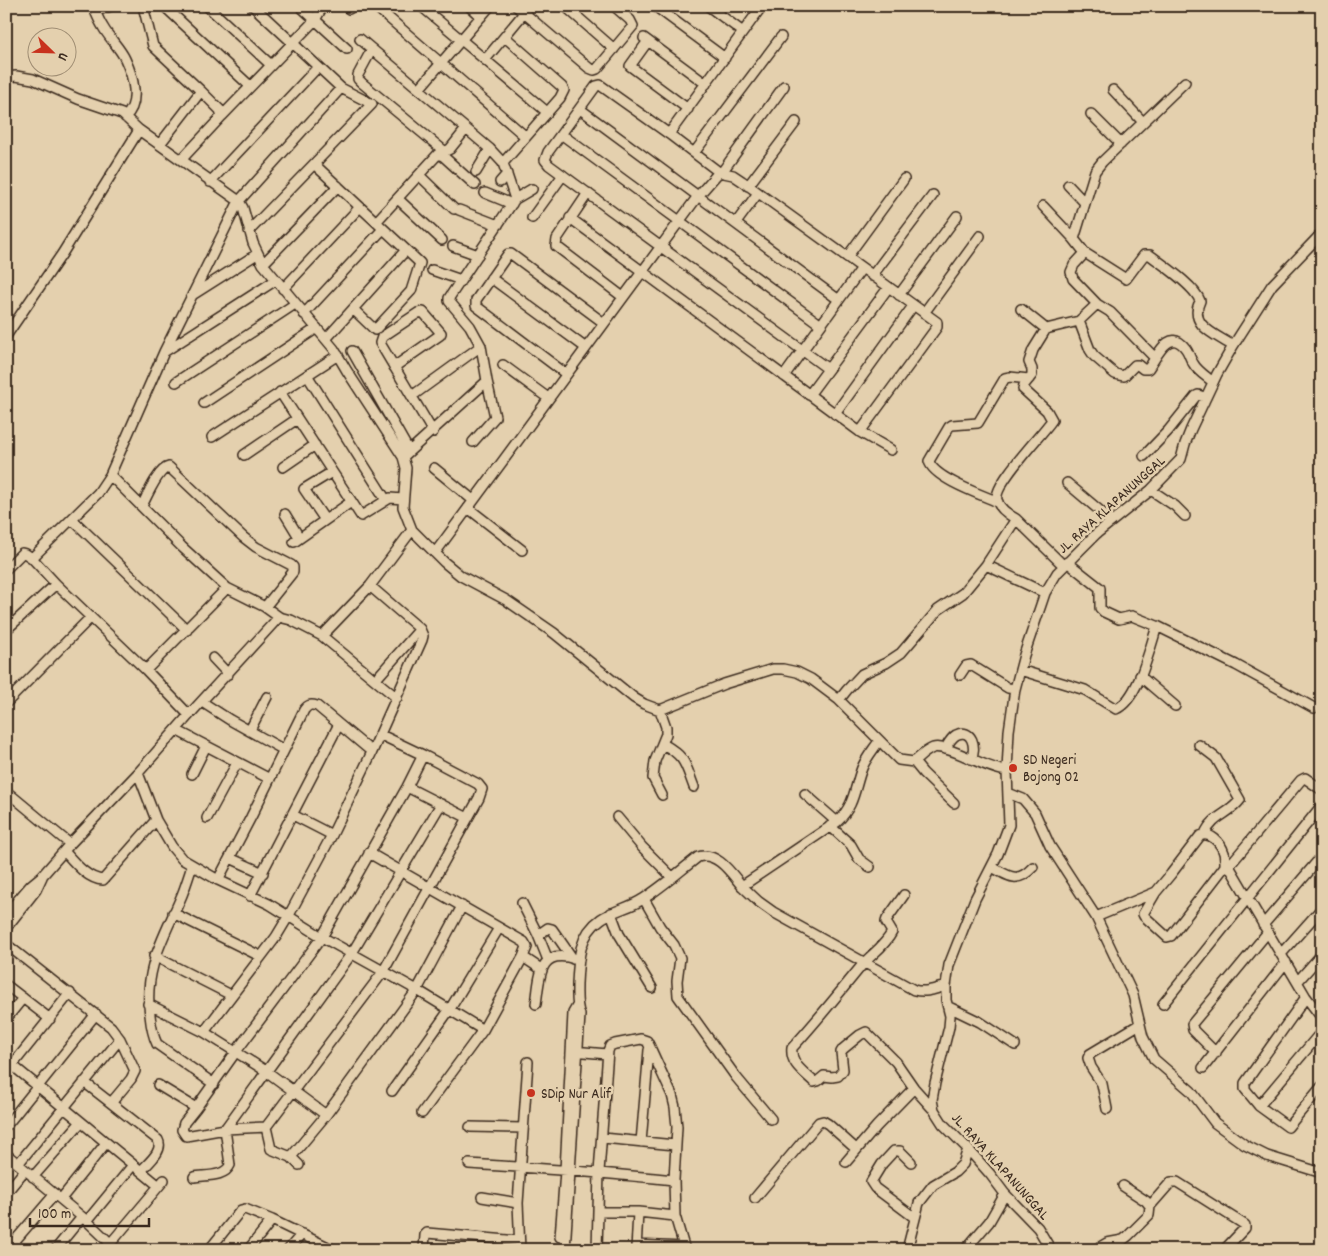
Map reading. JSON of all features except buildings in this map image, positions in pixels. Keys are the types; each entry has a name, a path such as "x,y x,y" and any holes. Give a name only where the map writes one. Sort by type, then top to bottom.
{"street":[{"path":"111,6 94,9 104,29 125,59 134,88 134,102 130,113 125,117"},
{"path":"143,6 152,46 201,91 220,110 222,116"},
{"path":"164,6 250,86"},
{"path":"207,6 271,65"},
{"path":"249,231 372,104 342,88 253,6"},
{"path":"300,6 346,49"},
{"path":"182,159 315,20 323,6"},
{"path":"375,6 526,137"},
{"path":"422,6 547,112"},
{"path":"469,6 481,16"},
{"path":"419,89 490,6"},
{"path":"516,6 589,68 594,70 597,70 633,26 630,20 614,6"},
{"path":"565,6 614,49"},
{"path":"656,6 725,58"},
{"path":"708,6 743,32"},
{"path":"669,134 762,6"},
{"path":"486,60 524,13"},
{"path":"504,163 564,90 505,37"},
{"path":"694,152 781,37"},
{"path":"360,39 504,163 514,202"},
{"path":"688,109 630,66 646,39 706,84"},
{"path":"372,49 358,75 358,79 362,83 443,150 450,149 466,129"},
{"path":"210,182 318,67"},
{"path":"6,77 16,76 33,80 78,99 113,110 182,159 210,182 239,200 257,254 263,264 326,339 406,454"},
{"path":"1074,239 1095,170 1185,82"},
{"path":"828,369 549,165 546,160 548,152 596,86 600,85 720,172 733,175 936,322 937,327 860,432"},
{"path":"435,553 698,196 714,175 720,172 784,86"},
{"path":"32,558 98,492 110,475 164,352 239,200 342,88"},
{"path":"1113,90 1143,122"},
{"path":"160,144 201,91"},
{"path":"580,109 839,300"},
{"path":"1091,114 1120,144"},
{"path":"748,186 796,122"},
{"path":"6,336 62,254 139,130"},
{"path":"561,134 821,325"},
{"path":"476,172 490,149"},
{"path":"376,222 438,154 443,156 475,185"},
{"path":"314,164 420,263 411,291 375,330 353,309"},
{"path":"500,182 507,174"},
{"path":"419,175 457,209 498,226"},
{"path":"532,218 563,175"},
{"path":"847,257 904,180"},
{"path":"1068,185 1085,203"},
{"path":"263,264 338,186"},
{"path":"473,442 494,417 481,346 470,326 449,301 514,202 532,189"},
{"path":"485,193 514,202"},
{"path":"588,193 557,239 556,246 623,297"},
{"path":"736,223 758,193"},
{"path":"872,276 933,195"},
{"path":"398,199 442,240"},
{"path":"1042,206 1085,253 1126,279 1144,255 1150,255 1198,296 1200,301 1196,309 1206,330 1233,346"},
{"path":"283,289 360,207"},
{"path":"898,295 957,216"},
{"path":"570,218 835,414 860,432 891,450"},
{"path":"304,314 384,229"},
{"name":"JL. RAYA KLAPANUNGGAL","path":"1051,1250 1038,1228 1005,1194 968,1149 943,1124 934,1110 932,1100 932,1093 949,1027 946,986 949,965 975,899 992,867 1009,825 1007,772 1010,720 1020,670 1045,593 1065,564 1085,544 1151,490 1181,459 1185,444 1213,382 1233,346 1272,285 1322,233"},
{"path":"924,313 980,236"},
{"path":"453,246 478,255"},
{"path":"326,339 406,250"},
{"path":"1085,253 1074,265 1071,272 1073,279 1097,304 1110,312 1154,357"},
{"path":"192,295 257,254"},
{"path":"566,374 476,306 476,300 508,254 513,255 604,323"},
{"path":"784,376 862,268"},
{"path":"432,270 461,280"},
{"path":"491,278 586,348"},
{"path":"164,352 276,280"},
{"path":"809,395 888,288"},
{"path":"176,382 295,304"},
{"path":"998,502 997,493 1002,484 1052,420 1042,406 1024,391 1024,385 1032,372 1029,360 1032,350 1046,329 1080,321 1097,304"},
{"path":"835,414 913,306"},
{"path":"1021,309 1046,329"},
{"path":"394,367 440,336 441,333 423,312 380,341 381,346 433,432"},
{"path":"1080,321 1090,350 1115,374 1124,376 1138,365 1143,369 1148,369 1154,357 1165,345 1172,341 1177,341 1187,350 1195,366 1213,382"},
{"path":"204,403 317,328"},
{"path":"412,396 481,346"},
{"path":"352,350 406,454 404,513 412,530 461,576 506,600 554,632 634,698 660,710 666,727 663,744 653,770 653,778 662,794"},
{"path":"212,437 338,355"},
{"path":"503,365 548,398"},
{"path":"307,375 386,500"},
{"path":"1029,379 1005,378 978,423 952,425 949,427 929,461 931,467 951,481 998,502 1008,514 1065,564 1100,588 1099,606 1101,610 1120,619 1132,616 1157,626 1236,665 1314,708"},
{"path":"406,454 433,432 487,381"},
{"path":"280,392 361,516 390,498 403,499"},
{"path":"1144,456 1168,431 1196,396 1204,397 1204,402"},
{"path":"244,454 297,419"},
{"path":"283,467 316,445"},
{"path":"142,506 163,469 169,467 243,537 256,547 291,565 293,567 292,572 265,607"},
{"path":"434,468 522,550"},
{"path":"325,520 304,489 332,472"},
{"path":"110,475 226,588 265,607 279,617 291,620 322,636 397,698"},
{"path":"1066,483 1112,521"},
{"path":"1151,490 1175,506 1185,516"},
{"path":"285,514 296,539 351,502"},
{"path":"72,519 186,630"},
{"path":"839,700 862,674 886,663 905,650 938,610 963,593 986,565 1016,520"},
{"path":"322,636 370,586 412,530"},
{"path":"6,569 22,554 32,558 189,715"},
{"path":"986,565 1045,593"},
{"path":"6,630 56,584"},
{"path":"204,1032 276,937 288,917 332,835 381,735 422,640 423,636 420,629 370,586"},
{"path":"146,670 226,588"},
{"path":"6,914 31,885 42,876 138,773 279,617"},
{"path":"7,701 90,618"},
{"path":"1020,670 1085,690 1116,709 1121,707 1128,699 1140,676 1157,626"},
{"path":"376,679 420,629"},
{"path":"213,658 228,674"},
{"path":"960,675 966,666 971,665 1008,688 1015,690"},
{"path":"660,710 724,684 773,669 797,672 811,679 839,700 899,760 914,762 954,803"},
{"path":"1140,676 1176,706"},
{"path":"250,730 268,696"},
{"path":"202,702 284,750"},
{"path":"218,880 308,705 317,706 338,726 372,752"},
{"path":"250,896 338,726"},
{"path":"176,730 237,763 270,778"},
{"path":"945,749 955,736 962,734 973,741 972,760"},
{"path":"266,1128 383,972 480,798 482,789 478,784 381,735"},
{"path":"742,886 846,814 862,768 879,741"},
{"path":"663,744 674,750 685,762 694,787"},
{"path":"1199,745 1216,758 1240,800 1208,826 1205,834 1197,839 1156,892 1143,914 1170,937 1300,780 1305,778 1322,790"},
{"path":"192,774 206,746"},
{"path":"914,762 934,748 945,749 1007,772"},
{"path":"266,1128 225,1129 186,1136 182,1130 184,1123 235,1053 322,938 408,787 423,755"},
{"path":"207,818 237,763"},
{"path":"138,773 156,820 172,847 182,859 218,880 269,904 322,938 417,990 483,1030"},
{"path":"408,787 468,818"},
{"path":"6,791 70,844"},
{"path":"1008,793 1023,799 1035,813 1050,846 1096,917 1133,995 1140,1024 1149,1051 1154,1059 1191,1091 1214,1123 1245,1145 1267,1156 1322,1173"},
{"path":"805,794 851,845 858,860 870,867"},
{"path":"194,1176 218,1174 226,1172 229,1168 225,1129 352,953 403,871 441,804"},
{"path":"1163,1004 1322,805"},
{"path":"292,815 332,835"},
{"path":"617,817 642,847 672,877"},
{"path":"64,851 83,870 93,877 103,880 156,820"},
{"path":"1205,834 1210,835 1224,853 1227,866 1306,997 1320,1011"},
{"path":"369,853 524,942 527,950 483,1030 422,1113"},
{"path":"559,1250 568,1171 574,1051 580,1015 577,1006 575,959 586,934 592,926 611,913 627,908 644,899 698,857 704,855 721,862 742,886 773,912 914,990 921,992 929,991 946,986"},
{"path":"1216,1053 1193,1030 1192,1024 1322,856"},
{"path":"230,858 263,872"},
{"path":"192,866 154,956 148,991 148,1004 152,1035 157,1044 214,1084"},
{"path":"992,867 1014,878 1021,877 1034,867"},
{"path":"6,928 36,890 42,876"},
{"path":"1096,917 1156,892"},
{"path":"904,895 886,921 892,931 886,943 865,962 792,1048 792,1058 794,1063 814,1082 824,1076 838,1076 843,1070 841,1052 848,1044 866,1032 896,1062 914,1088 934,1110"},
{"path":"644,899 660,927 674,945 680,958 677,980 678,996 736,1077 771,1119"},
{"path":"522,903 548,960"},
{"path":"291,1157 326,1115 417,990 462,906"},
{"path":"1203,1068 1322,908"},
{"path":"173,913 260,956"},
{"path":"611,913 619,934 652,988"},
{"path":"392,1091 450,1009 499,928"},
{"path":"538,935 548,928 552,929 575,959"},
{"path":"6,944 96,1014 111,1027 120,1039 135,1071 131,1079 111,1103"},
{"path":"1298,981 1322,954"},
{"path":"154,956 231,995"},
{"path":"536,1004 541,969 548,960 559,956 575,959"},
{"path":"523,957 541,969"},
{"path":"6,985 50,1019"},
{"path":"6,1073 10,1063 50,1019 70,993"},
{"path":"1306,997 1245,1083 1244,1089 1259,1106 1288,1128 1322,1086"},
{"path":"6,1019 23,998"},
{"path":"148,1004 204,1032 266,1071 326,1115"},
{"path":"948,1007 980,1022 1015,1045"},
{"path":"6,1126 96,1014"},
{"path":"1107,1109 1102,1084 1091,1067 1088,1058 1090,1054 1140,1024"},
{"path":"1259,1106 1322,1031"},
{"path":"6,1193 21,1167 63,1108 120,1039"},
{"path":"597,1250 599,1172 603,1138 607,1054 610,1046 641,1039 647,1042 650,1047 676,1106 675,1216 684,1248 636,1247 638,1212"},
{"path":"641,1142 650,1047"},
{"path":"574,1051 607,1054"},
{"path":"424,1250 425,1235 427,1233 519,1245 518,1203 528,1062"},
{"path":"6,1154 84,1219 108,1247 161,1183 141,1171 10,1063"},
{"path":"84,1082 158,1140 160,1148 141,1171"},
{"path":"158,1085 196,1108"},
{"path":"846,1162 914,1088"},
{"path":"755,1198 819,1122 823,1121 828,1124 856,1149"},
{"path":"34,1176 81,1122"},
{"path":"470,1127 522,1128"},
{"path":"266,1128 271,1149 291,1157 300,1165"},
{"path":"603,1138 675,1145"},
{"path":"8,1250 106,1143"},
{"path":"906,1250 919,1203 933,1185 963,1164 968,1149"},
{"path":"911,1162 900,1151 894,1151 882,1164 871,1182 875,1188 915,1218"},
{"path":"55,1250 133,1164"},
{"path":"469,1164 599,1172 674,1180"},
{"path":"1095,1250 1107,1242 1123,1240 1128,1236 1149,1215 1150,1206 1171,1182 1177,1182 1245,1225 1245,1228 1224,1250"},
{"path":"1123,1186 1146,1201 1150,1206"},
{"path":"965,1250 989,1222 1005,1194"},
{"path":"565,1195 565,1250"},
{"path":"482,1197 518,1203"},
{"path":"209,1250 241,1210 248,1210 272,1220 334,1250"},
{"path":"598,1212 638,1212 675,1216"},
{"path":"248,1250 272,1220"},
{"path":"288,1250 302,1234"}],"place":[{"name":"SD Negeri Bojong 02","path":"1013,768"},
{"name":"SDip Nur Alif","path":"531,1093"}]}
